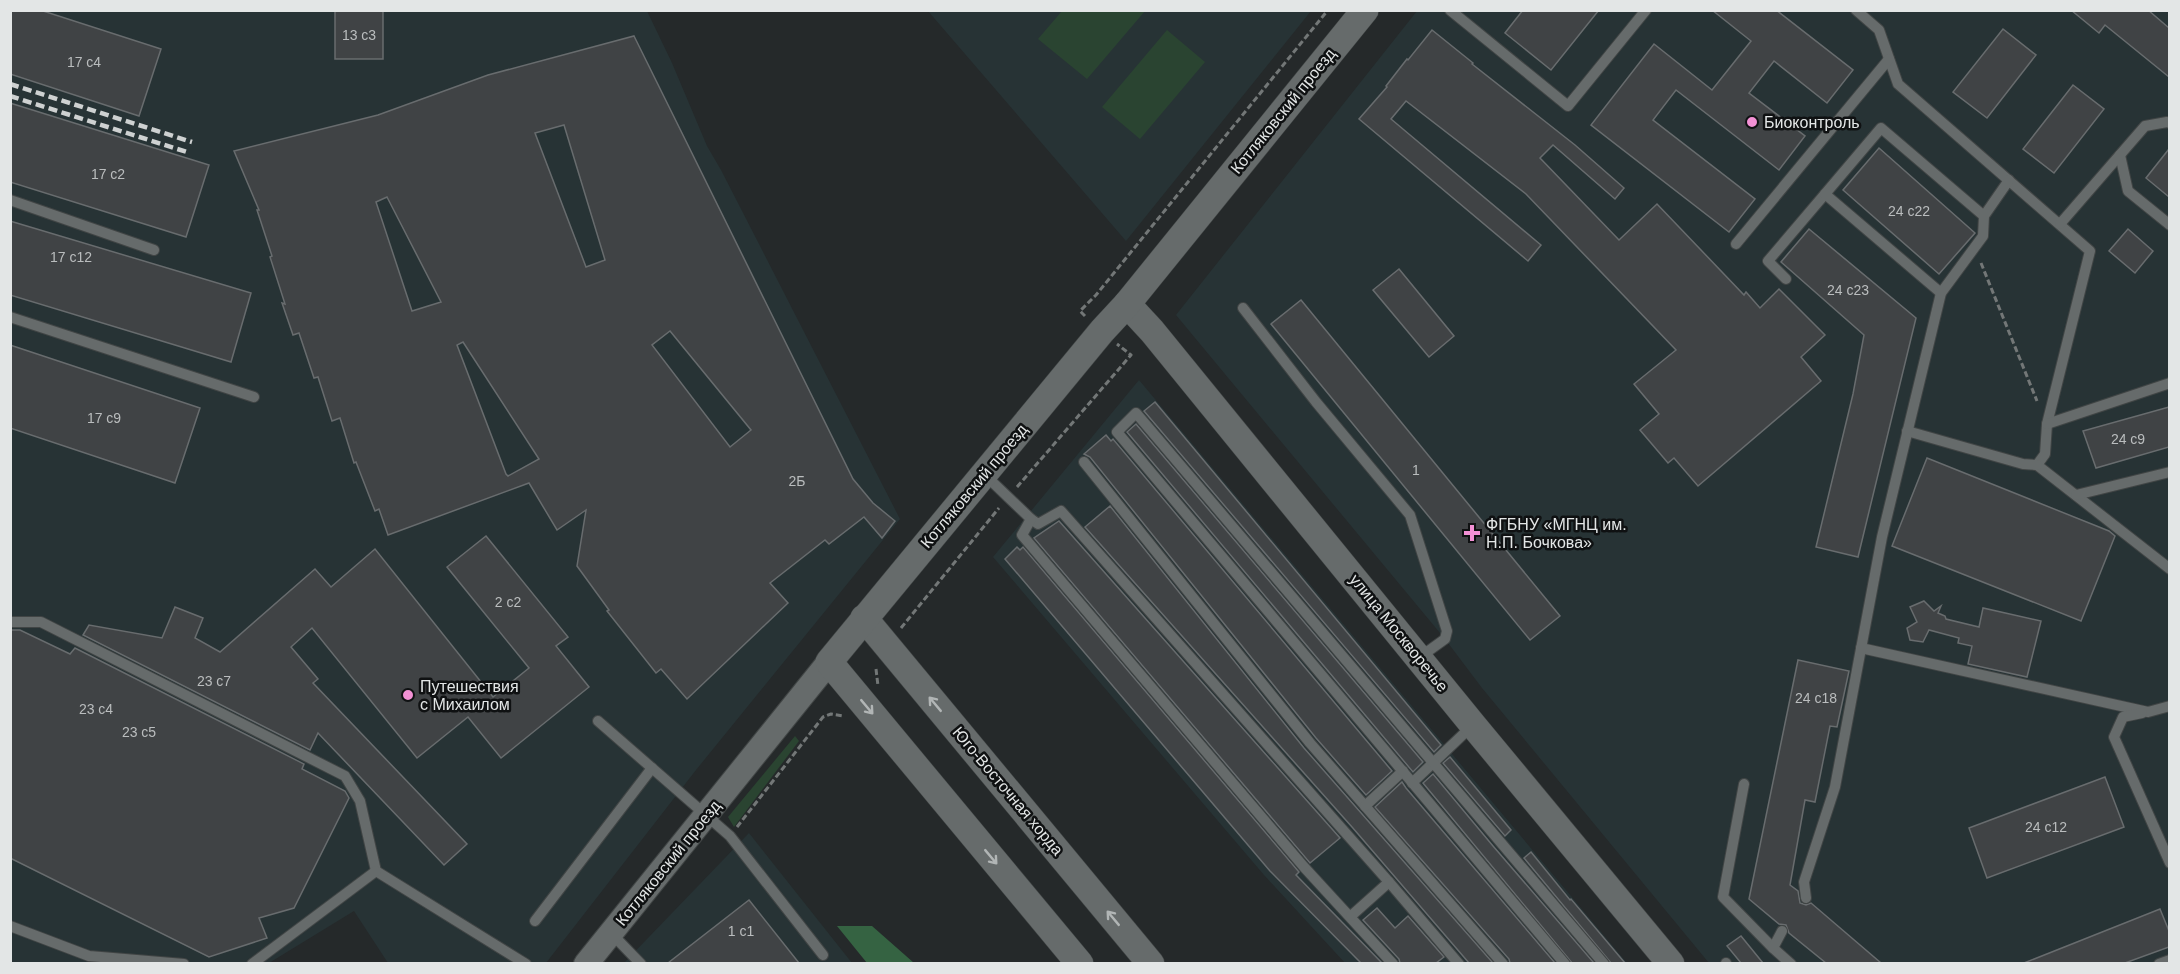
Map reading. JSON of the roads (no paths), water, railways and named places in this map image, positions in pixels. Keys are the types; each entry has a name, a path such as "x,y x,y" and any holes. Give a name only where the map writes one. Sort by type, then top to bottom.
{"main road":[{"name":"Котляковский проезд","path":"830,662 1095,339 1127,304 1365,10"},
{"name":"улица Москворечье","path":"1127,304 1152,331 1473,725 1671,963"},
{"name":"Юго-Восточная хорда","path":"864,618 1151,963"},
{"path":"830,662 1080,963"}],"street":[{"name":"Котляковский проезд","path":"586,963 830,662"}],"lane":[{"path":"1450,10 1568,106 1646,10"},
{"path":"1856,10 1879,30 1898,84 2090,251 2047,423 2045,454 2037,465"},
{"path":"1736,244 1889,58"},
{"path":"2060,224 2145,126 2169,123"},
{"path":"1786,279 1768,261 1881,128 1984,216"},
{"path":"2121,155 2128,191 2169,225"},
{"path":"1806,898 1804,882 1835,787 1882,537 1941,292 1983,236 1984,216 2009,180"},
{"path":"1825,194 1941,292"},
{"path":"10,200 154,250"},
{"path":"1243,308 1316,402 1410,515 1447,631 1445,639 1420,658"},
{"path":"10,317 254,397"},
{"path":"2047,423 2169,383"},
{"path":"1565,963 1117,432 1136,413 1604,963"},
{"path":"1907,430 2023,464 2037,465 2169,569"},
{"path":"1084,462 1310,743 1503,963"},
{"path":"2076,495 2169,472"},
{"path":"984,474 1038,524 1060,511 1459,963"},
{"path":"1031,519 1022,535 1304,867 1393,963"},
{"path":"10,622 41,622 345,776 360,801 376,871 526,963"},
{"path":"1861,648 2148,712"},
{"path":"2169,706 2123,717 2114,736 2169,863"},
{"path":"598,721 730,836 823,955"},
{"path":"1412,783 1473,725"},
{"path":"535,921 652,768"},
{"path":"1365,806 1403,771"},
{"path":"1744,784 1723,897 1791,963"},
{"path":"252,963 376,871"},
{"path":"1351,916 1389,882"},
{"path":"10,926 89,956 184,963"},
{"path":"1773,948 1782,931"},
{"path":"610,933 641,963"},
{"path":"2159,963 2169,960"}],"railway":[{"path":"10,84 192,142"},
{"path":"10,96 190,153"}],"place":[{"name":"Биоконтроль","path":"1752,122"},
{"name":"ФГБНУ «МГНЦ им. Н.П. Бочкова»","path":"1472,533"},
{"name":"Путешествия с Михаилом","path":"408,695"}]}
